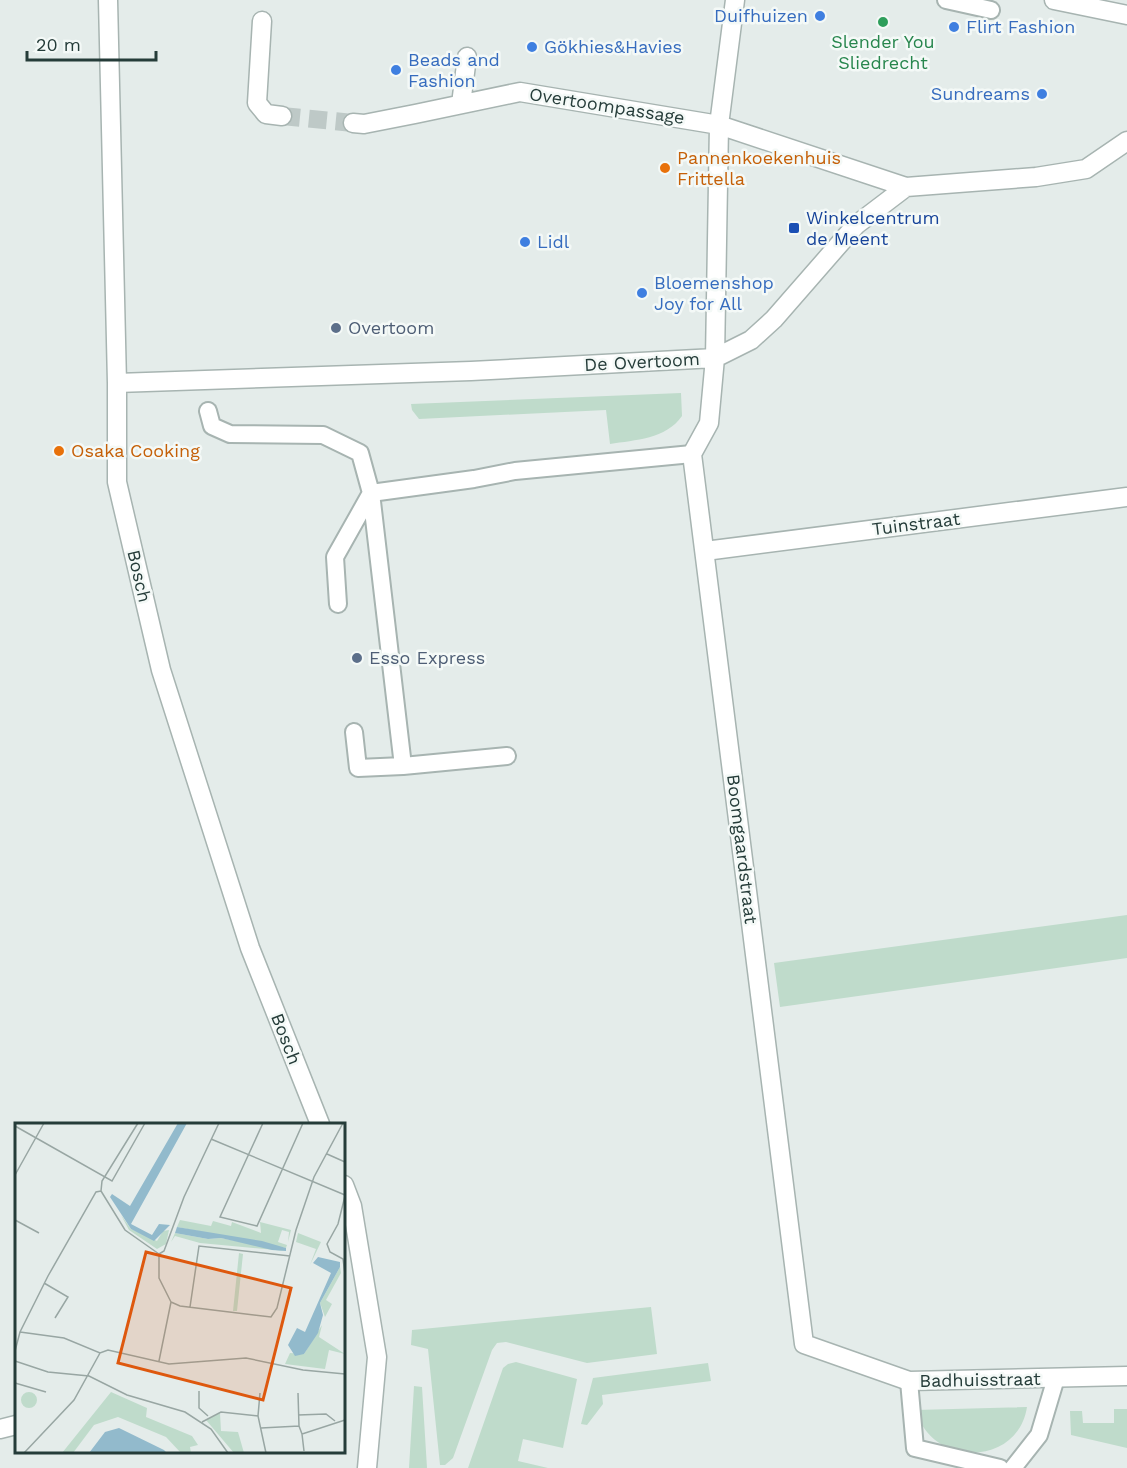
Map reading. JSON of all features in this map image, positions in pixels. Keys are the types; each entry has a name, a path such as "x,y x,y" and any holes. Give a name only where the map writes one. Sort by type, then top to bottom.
{"street":[{"name":"Bosch","path":"108,0 117,383 117,482 161,670 250,948 319,1123"},
{"path":"692,454 709,423 715,358 719,125 735,0"},
{"path":"1054,0 1127,15"},
{"path":"262,21 257,103 266,114 282,116"},
{"path":"461,104 467,57"},
{"name":"Overtoompassage","path":"353,123 364,124 520,92 719,125 906,187"},
{"path":"906,187 1036,177 1086,169 1127,141"},
{"name":"De Overtoom","path":"117,383 471,371 715,358 751,340 774,319 856,225 906,187"},
{"name":"Boomgaardstraat","path":"692,454 804,1344"},
{"name":"Tuinstraat","path":"705,550 1127,497"},
{"path":"345,1188 352,1206 377,1357 367,1468"},
{"name":"Badhuisstraat","path":"804,1344 909,1381 1127,1376"},
{"path":"0,1429 15,1425"}],"lane":[{"path":"946,0 991,10"},
{"path":"208,411 212,426 230,434 322,435 360,453 371,493 403,766"},
{"path":"371,493 515,471 692,454"},
{"path":"338,604 334,557 371,493"},
{"path":"354,732 358,768 507,756"},
{"path":"1013,1468 1039,1435 1056,1378"},
{"path":"909,1381 915,1448 1000,1468"}],"green space":[{"path":"681,393 682,416 668,430 649,437 610,444 606,410 419,419 412,410 411,404"},
{"path":"1127,915 1127,958 780,1007 774,963"},
{"path":"651,1307 657,1354 587,1363 506,1342 497,1343 492,1350 453,1458 445,1465 440,1465 428,1349 411,1345 412,1330"},
{"path":"516,1362 577,1379 563,1448 523,1439 518,1461 548,1468 468,1468 503,1368"},
{"path":"708,1363 711,1381 602,1395 603,1404 587,1425 581,1424 593,1378"},
{"path":"414,1386 422,1387 427,1468 409,1468"},
{"path":"1027,1407 1020,1427 1008,1441 992,1450 974,1453 955,1450 938,1442 925,1429 916,1410"},
{"path":"1114,1409 1127,1409 1127,1448 1071,1435 1070,1411 1082,1411 1083,1423 1114,1423"}],"tunnel":[{"path":"282,116 353,123"}],"place":[{"name":"Duifhuizen","path":"820,16"},
{"name":"Slender You Sliedrecht","path":"883,22"},
{"name":"Flirt Fashion","path":"954,27"},
{"name":"Gökhies&Havies","path":"532,47"},
{"name":"Beads and Fashion","path":"396,70"},
{"name":"Sundreams","path":"1042,94"},
{"name":"Pannenkoekenhuis Frittella","path":"665,168"},
{"name":"Winkelcentrum de Meent","path":"794,228"},
{"name":"Lidl","path":"525,242"},
{"name":"Bloemenshop Joy for All","path":"642,293"},
{"name":"Overtoom","path":"336,328"},
{"name":"Osaka Cooking","path":"59,451"},
{"name":"Esso Express","path":"357,658"}]}
